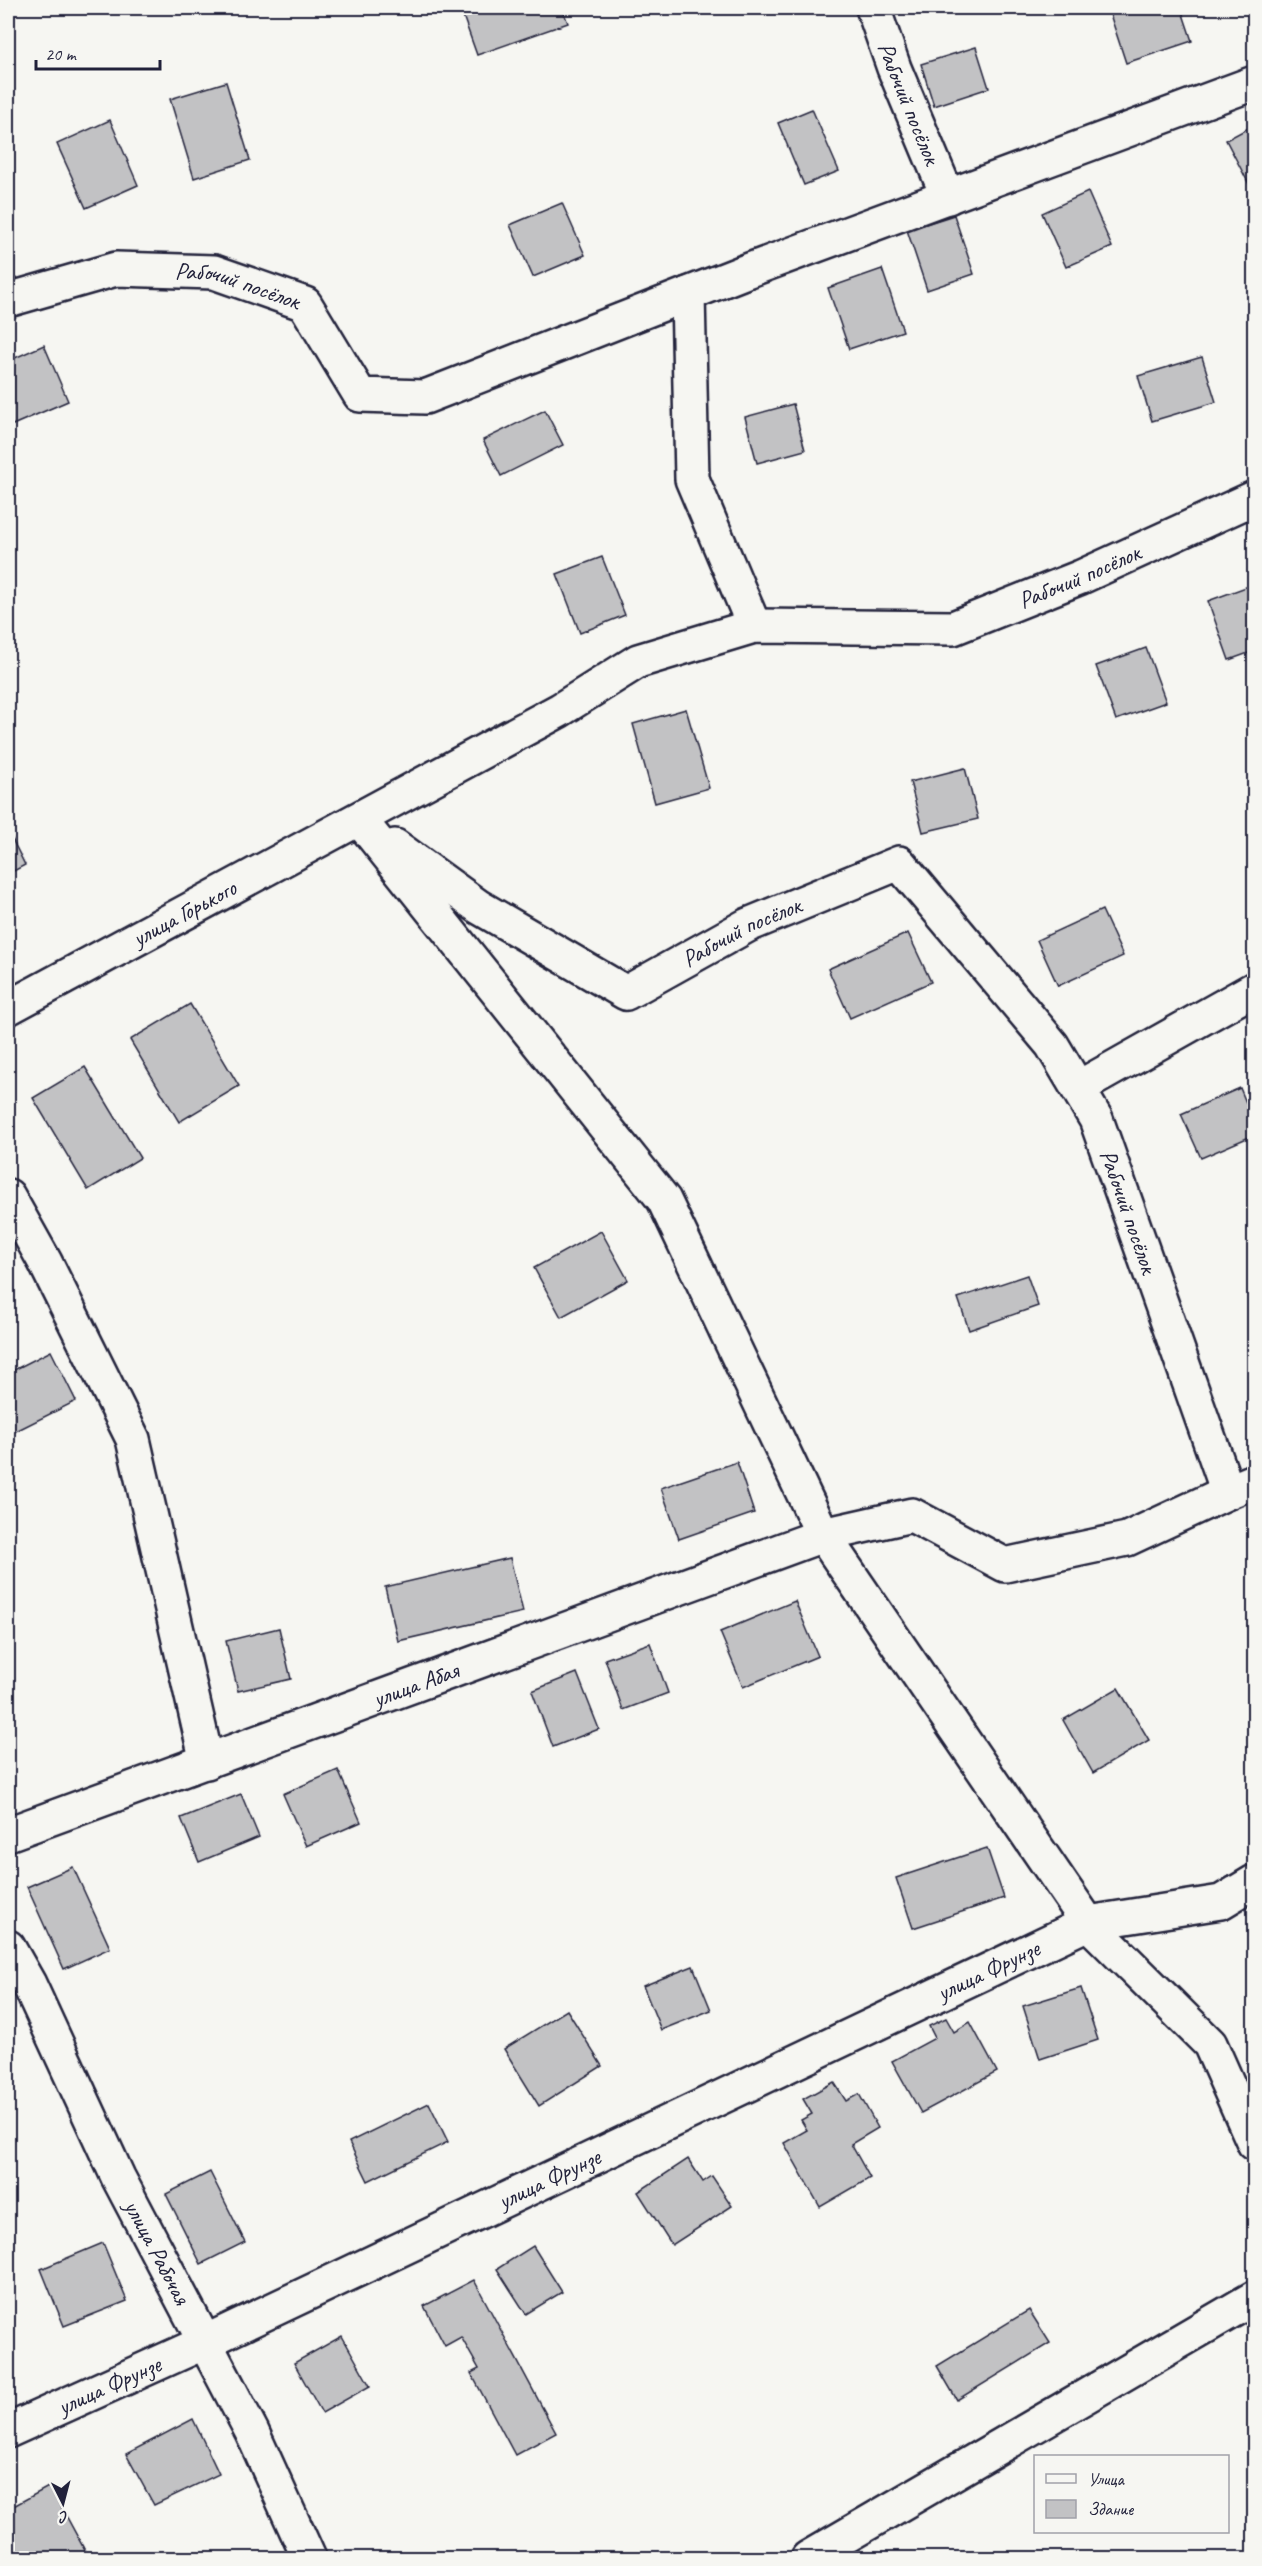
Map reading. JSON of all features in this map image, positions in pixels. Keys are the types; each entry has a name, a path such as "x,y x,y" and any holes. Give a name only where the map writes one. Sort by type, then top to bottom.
{"street":[{"name":"Рабочий посёлок","path":"873,8 894,68 948,196"},
{"name":"Рабочий посёлок","path":"8,300 116,269 214,272 305,304 360,395 425,397 688,294 1254,83"},
{"path":"688,294 692,480 754,626"},
{"name":"Рабочий посёлок","path":"823,1535 912,1515 1005,1565 1127,1539 1241,1487 1096,1119 1052,1046 899,863 748,925 626,993 479,907 360,820 560,710 638,661 754,626 953,628 1081,577 1254,498"},
{"path":"360,820 664,1200 823,1535 1088,1923 1210,2044 1254,2143"},
{"name":"улица Горького","path":"8,1008 360,820"},
{"path":"1078,1089 1254,989"},
{"path":"8,1196 45,1262 133,1439 207,1762"},
{"name":"улица Абая","path":"8,1834 823,1535"},
{"path":"1088,1923 1221,1902 1254,1882"},
{"name":"улица Фрунзе","path":"8,2431 205,2342 1088,1923"},
{"name":"улица Рабочая","path":"8,1947 29,1984 118,2177 252,2432 309,2559"},
{"path":"808,2559 1254,2298"}],"building":[{"path":"479,8 562,8 568,23 477,55 462,13"},
{"path":"1108,8 1181,8 1192,41 1126,63"},
{"path":"976,47 989,88 934,106 921,64"},
{"path":"226,82 250,160 194,178 170,99"},
{"path":"812,109 839,171 804,185 778,123"},
{"path":"110,120 138,185 86,208 57,144"},
{"path":"1254,125 1254,186 1251,188 1226,140"},
{"path":"1088,192 1112,247 1066,267 1042,213"},
{"path":"562,203 585,255 533,277 510,225"},
{"path":"954,215 974,274 927,290 907,230"},
{"path":"882,269 903,331 849,349 828,288"},
{"path":"44,345 68,401 8,427 8,361"},
{"path":"1202,357 1216,402 1152,421 1138,376"},
{"path":"793,404 805,450 757,463 745,417"},
{"path":"545,410 563,445 501,476 483,440"},
{"path":"602,557 625,615 580,633 557,574"},
{"path":"1254,584 1254,651 1229,660 1208,601"},
{"path":"1146,648 1166,702 1116,720 1096,666"},
{"path":"686,709 709,788 655,803 633,724"},
{"path":"965,768 978,819 923,832 910,782"},
{"path":"8,831 25,865 8,874"},
{"path":"1102,910 1123,956 1058,986 1037,940"},
{"path":"908,933 931,982 850,1018 828,969"},
{"path":"190,1004 239,1086 179,1122 130,1040"},
{"path":"85,1067 140,1158 88,1190 33,1098"},
{"path":"1240,1088 1254,1122 1254,1135 1201,1158 1181,1114"},
{"path":"601,1231 628,1280 561,1317 534,1268"},
{"path":"1027,1275 1038,1306 969,1330 958,1298"},
{"path":"51,1351 76,1401 8,1435 8,1373"},
{"path":"737,1462 754,1513 679,1539 661,1488"},
{"path":"510,1558 523,1612 398,1641 385,1587"},
{"path":"795,1601 818,1656 743,1687 720,1632"},
{"path":"279,1628 291,1679 238,1691 226,1641"},
{"path":"650,1643 668,1693 623,1710 605,1659"},
{"path":"577,1673 599,1729 553,1747 532,1691"},
{"path":"1118,1688 1149,1740 1093,1773 1063,1720"},
{"path":"338,1770 361,1822 306,1846 283,1794"},
{"path":"241,1794 259,1837 199,1862 181,1818"},
{"path":"987,1848 1004,1898 913,1928 896,1878"},
{"path":"73,1867 110,1948 64,1969 27,1887"},
{"path":"693,1966 711,2010 661,2030 643,1986"},
{"path":"1081,1988 1098,2040 1040,2059 1023,2006"},
{"path":"567,2010 602,2066 539,2106 504,2049"},
{"path":"946,2018 954,2032 970,2022 997,2072 921,2113 892,2061 935,2038 929,2026"},
{"path":"834,2082 846,2101 859,2094 878,2128 851,2144 870,2178 820,2207 784,2143 807,2130 801,2120 812,2114 803,2099"},
{"path":"429,2103 448,2142 368,2181 349,2142"},
{"path":"688,2159 703,2182 712,2176 732,2206 672,2245 638,2192"},
{"path":"210,2172 245,2242 201,2264 166,2194"},
{"path":"103,2243 127,2301 64,2326 41,2269"},
{"path":"533,2246 562,2292 526,2314 497,2269"},
{"path":"474,2280 556,2433 515,2455 471,2373 479,2369 461,2337 445,2346 424,2306"},
{"path":"1029,2310 1050,2343 957,2400 937,2366"},
{"path":"342,2336 370,2386 322,2413 294,2363"},
{"path":"193,2419 219,2474 154,2505 126,2454"},
{"path":"50,2486 89,2558 9,2558 8,2509"}]}
